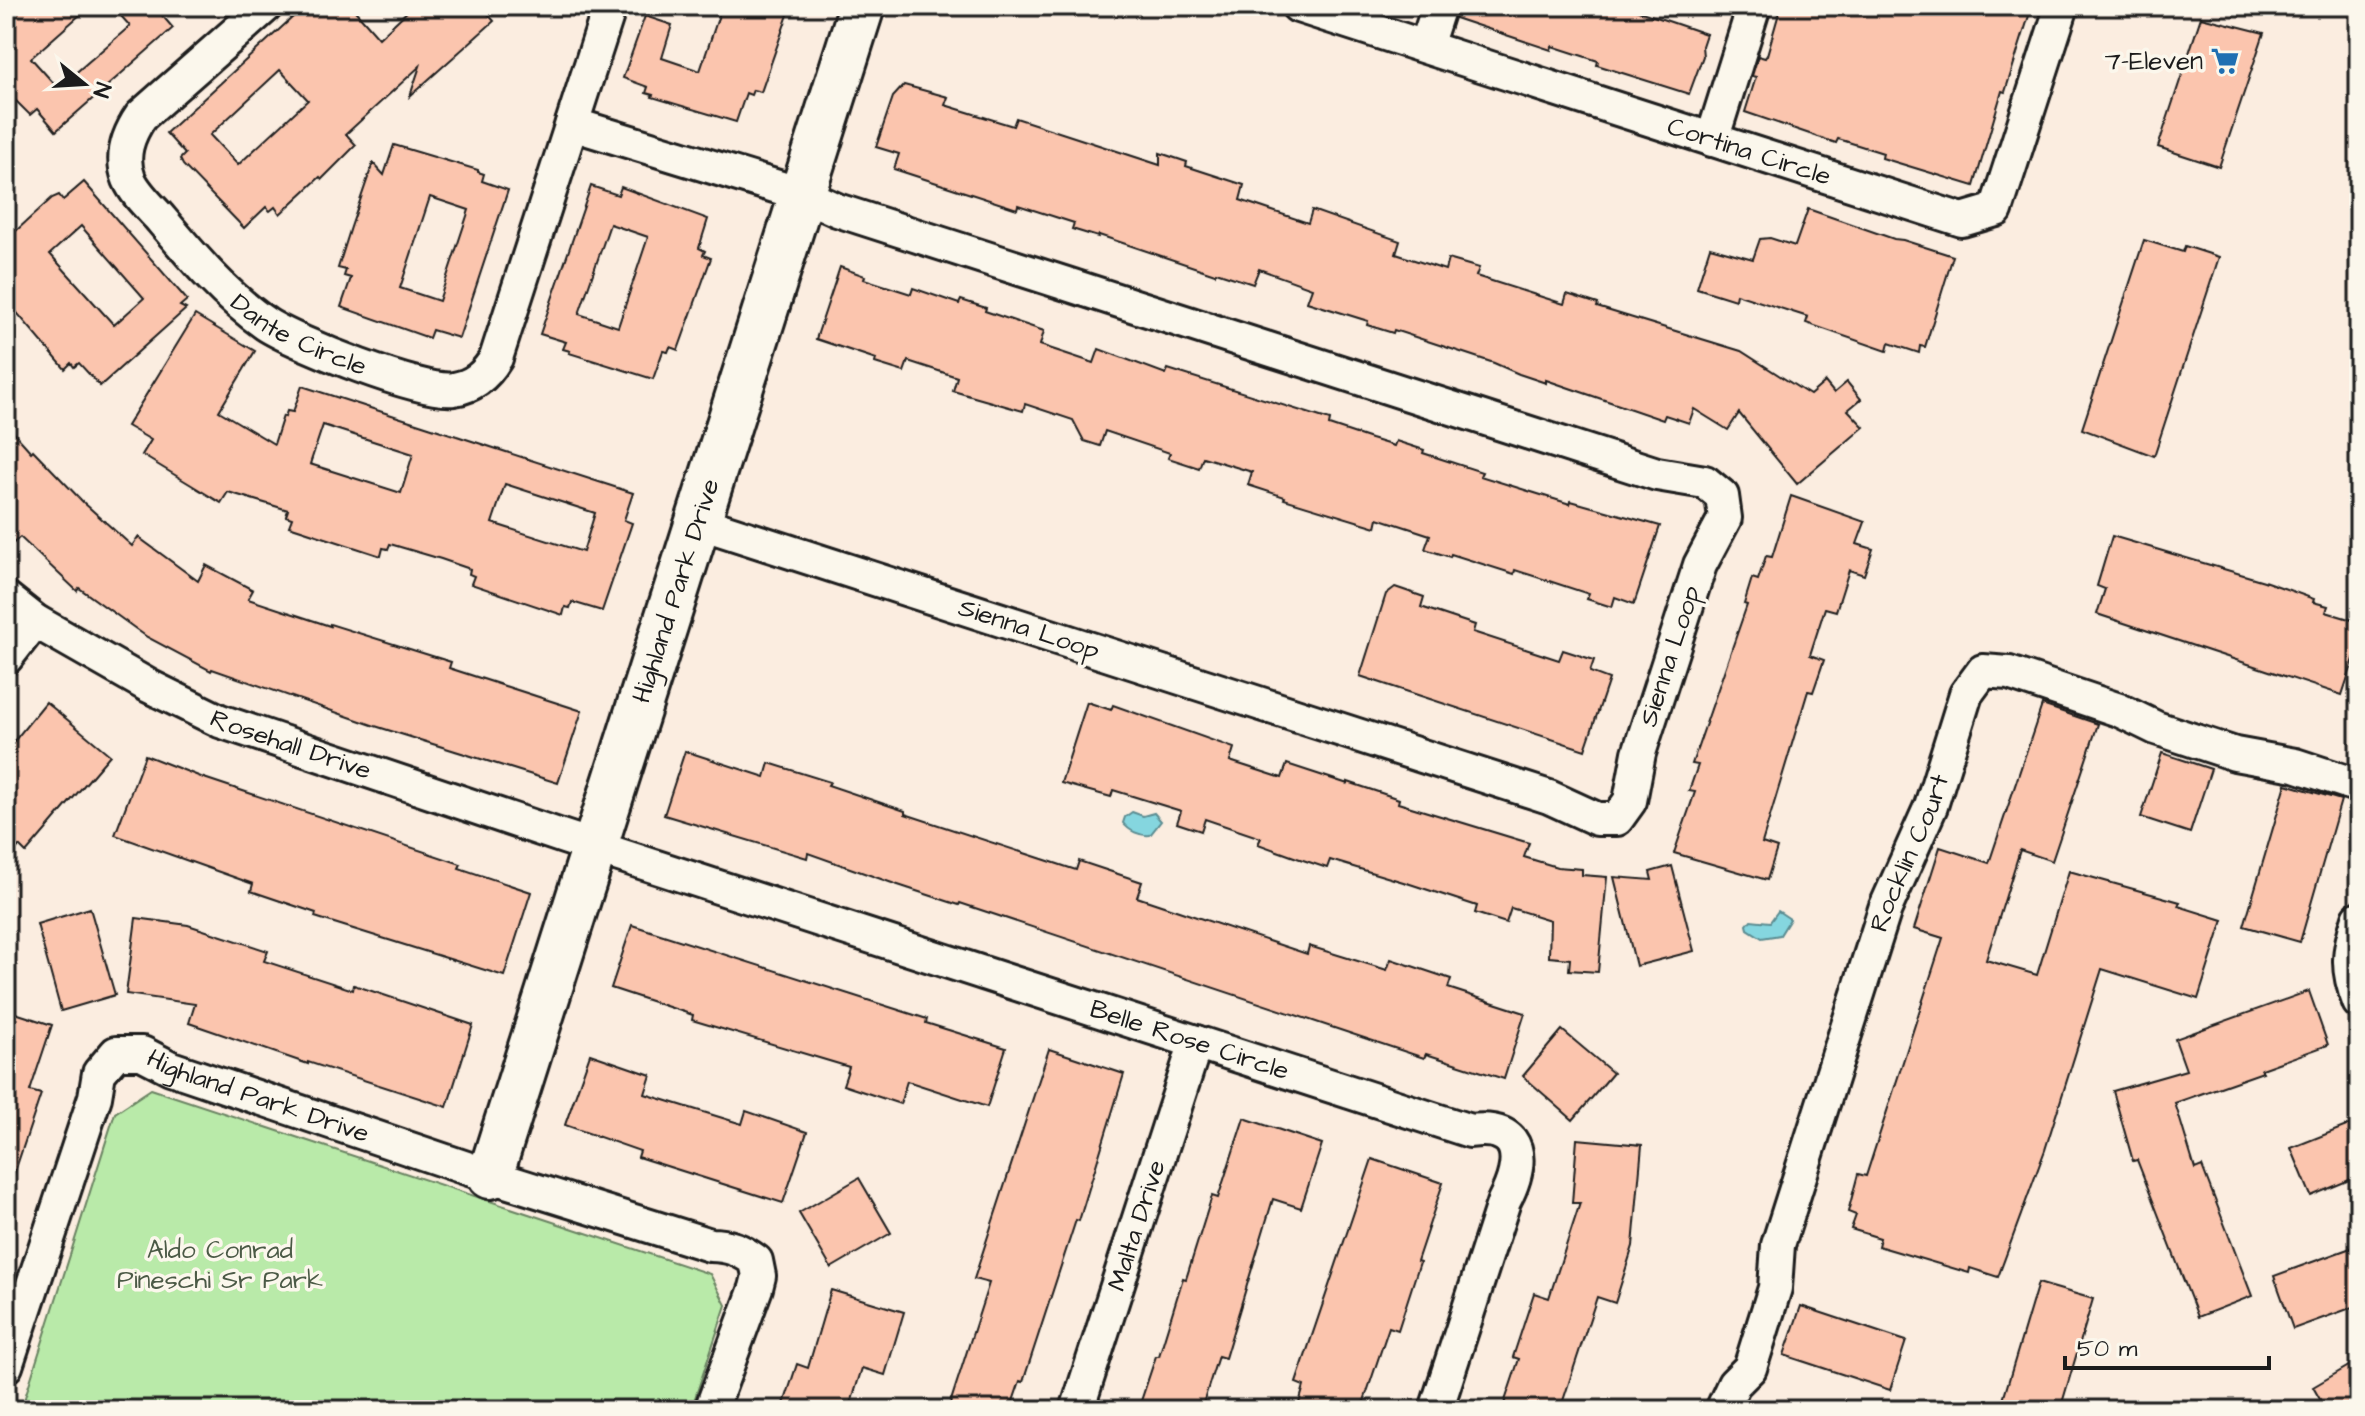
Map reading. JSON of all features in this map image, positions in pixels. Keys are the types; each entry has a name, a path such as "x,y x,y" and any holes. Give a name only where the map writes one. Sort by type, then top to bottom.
{"street":[{"name":"Dante Circle","path":"266,6 141,116 129,138 125,161 129,178 135,189 226,292 268,325 322,352 442,390 471,384 486,373 500,346 610,6"},
{"name":"Highland Park Drive","path":"490,1176 862,6"},
{"name":"Cortina Circle","path":"1298,6 1962,220 1996,210 2062,6"},
{"path":"1426,46 1439,6"},
{"path":"1712,140 1754,6"},
{"path":"572,124 804,195"},
{"name":"Sienna Loop","path":"698,522 1549,797 1597,819 1617,819 1630,801 1639,753 1700,565 1725,518 1722,496 1705,482 1681,480 1641,470 852,215 804,195"},
{"name":"Rosehall Drive","path":"6,598 35,621 149,686 220,721 596,846"},
{"path":"6,658 35,621"},
{"name":"Rocklin Court","path":"1722,1410 1734,1384 1750,1368 1775,1288 1778,1245 1885,909 1931,806 1966,694 1983,671 2009,673 2235,754 2295,765 2359,786"},
{"name":"Belle Rose Circle","path":"596,846 1470,1131 1496,1130 1508,1137 1515,1147 1518,1161 1516,1173 1504,1201 1436,1410"},
{"path":"2359,918 2350,950 2349,969 2359,1002"},
{"name":"Malta Drive","path":"1077,1410 1196,1042"},
{"name":"Highland Park Drive","path":"6,1366 20,1276 95,1097 99,1073 116,1053 142,1053 171,1068 490,1176 710,1245 735,1247 756,1261 759,1276 711,1410"}],"green space":[{"name":"Aldo Conrad Pineschi Sr Park","path":"151,1089 710,1274 726,1305 691,1410 21,1410 115,1113"}],"water":[{"path":"1132,812 1143,816 1154,813 1161,821 1150,835 1139,834 1123,823"},
{"path":"1778,911 1790,919 1780,935 1762,938 1748,929 1751,920 1770,922"}],"building":[{"path":"6,6 90,6 31,58 58,88 130,26 112,6 154,6 173,28 56,131 37,109 30,115 6,91"},
{"path":"305,6 351,6 379,38 413,6 481,6 494,21 410,96 420,66 346,134 356,145 322,179 320,177 280,214 275,207 270,211 266,207 244,228 183,165 180,159 185,154 166,133","holes":["280,70 308,100 238,165 210,135"]},
{"path":"722,6 791,6 761,92 753,90 751,95 746,93 736,122 652,97 646,93 648,87 623,78 645,16 672,25 662,58 700,71"},
{"path":"1457,6 1624,6 1706,34 1703,56 1689,94 1597,65 1598,61 1552,46 1551,50 1455,18"},
{"path":"1781,6 2032,6 2005,92 2002,91 1974,186 1882,158 1883,153 1838,139 1836,143 1745,112 1756,77 1752,76 1758,56 1765,58 1767,55"},
{"path":"2201,17 2264,33 2219,167 2158,147"},
{"path":"904,85 948,97 945,105 1013,126 1016,118 1160,165 1160,153 1187,162 1186,166 1244,185 1240,200 1308,223 1312,210 1400,241 1396,254 1445,270 1448,259 1479,268 1476,276 1564,304 1567,294 1598,304 1597,307 1741,351 1810,395 1825,382 1834,393 1847,382 1861,399 1848,410 1864,427 1797,484 1739,413 1728,430 1694,409 1689,423 1665,415 1663,420 1394,330 1393,333 1367,325 1368,321 1307,302 1312,288 1259,269 1253,284 1215,274 1072,229 1074,223 1018,205 1017,209 894,169 899,154 876,147 893,97"},
{"path":"394,145 478,170 484,174 482,181 508,190 459,338 432,330 429,338 341,307 351,278 344,276 346,270 338,268 373,163 384,175","holes":["430,197 469,210 439,301 400,288"]},
{"path":"84,182 187,300 180,306 186,309 100,386 79,363 74,367 71,363 65,369 6,300 6,240 52,198 59,195 63,200","holes":["81,226 144,298 114,325 50,254"]},
{"path":"591,186 618,195 621,187 708,219 699,248 705,251 703,255 711,258 678,350 670,347 668,352 663,351 653,379 569,353 563,349 566,342 540,334","holes":["610,224 648,237 618,327 579,314"]},
{"path":"1808,209 1953,256 1925,347 1920,346 1919,353 1889,343 1887,351 1806,323 1808,317 1736,294 1735,300 1697,288 1710,247 1753,259 1760,239 1770,238 1795,246"},
{"path":"2144,240 2183,252 2185,246 2219,257 2154,456 2082,429"},
{"path":"840,267 865,276 864,279 911,294 913,288 959,304 961,300 986,308 985,311 1044,331 1040,345 1094,363 1099,349 1166,374 1168,369 1330,420 1329,425 1371,439 1394,446 1396,441 1424,450 1423,453 1482,472 1480,476 1570,504 1571,501 1660,526 1634,604 1615,597 1612,607 1587,599 1589,594 1515,570 1514,574 1425,549 1430,535 1378,518 1376,527 1284,499 1248,485 1252,472 1203,457 1199,468 1168,458 1170,453 1105,431 1100,446 1084,441 1073,420 1025,404 1023,411 953,391 957,377 908,361 904,372 816,339"},
{"path":"195,315 255,351 219,411 274,444 283,416 287,411 293,412 302,386 633,493 624,520 632,523 602,611 572,602 570,608 565,607 563,615 471,584 474,576 469,574 470,569 441,559 390,544 388,549 383,548 381,556 289,526 292,518 286,516 288,510 228,492 221,503 142,455 151,440 127,426","holes":["323,425 413,454 401,493 310,464","505,484 595,513 583,552 492,523"]},
{"path":"6,424 31,452 33,450 83,502 132,546 138,537 198,581 206,565 253,590 248,599 451,662 449,668 582,711 558,783 211,671 147,637 79,588 77,591 20,537 6,550"},
{"path":"1791,496 1865,522 1857,544 1873,549 1864,575 1849,570 1836,611 1825,608 1810,655 1824,660 1813,692 1808,691 1762,843 1777,848 1767,880 1674,853 1695,792 1689,791 1698,765 1692,764 1747,605 1744,604 1752,578 1758,580 1766,556 1772,557"},
{"path":"2112,536 2264,581 2328,606 2326,612 2359,622 2359,644 2342,695 2097,614 2105,589 2097,586"},
{"path":"1395,587 1424,597 1421,607 1475,625 1473,632 1559,660 1563,650 1594,660 1590,672 1609,679 1585,750 1360,676 1386,594"},
{"path":"46,702 110,755 26,853 19,846 6,861 6,751"},
{"path":"1087,702 1111,710 1113,705 1234,748 1230,761 1282,778 1287,764 1348,782 1399,799 1398,803 1529,843 1524,857 1557,867 1582,869 1582,875 1607,877 1598,972 1569,970 1570,959 1549,957 1550,920 1511,908 1506,923 1475,913 1477,906 1410,884 1330,860 1327,868 1297,858 1258,844 1261,838 1205,819 1201,831 1177,823 1181,811 1113,790 1111,797 1061,783"},
{"path":"2042,705 2098,724 2052,861 2020,850 1986,960 2037,975 2069,871 2180,902 2178,906 2223,920 2198,999 2102,969 2045,1150 1998,1277 1970,1268 1969,1273 1878,1246 1880,1238 1851,1229 1856,1215 1848,1212 1858,1174 1866,1176 1943,938 1914,929 1940,847 1989,863"},
{"path":"685,751 765,777 769,763 830,782 828,785 905,811 905,814 1076,870 1079,861 1142,882 1137,897 1307,954 1309,946 1387,970 1391,959 1451,979 1448,988 1525,1013 1504,1079 1426,1054 1424,1058 808,853 807,858 664,815"},
{"path":"2162,753 2211,769 2190,833 2141,817"},
{"path":"145,755 201,777 461,864 459,868 531,892 504,976 315,917 316,913 251,891 253,884 115,835"},
{"path":"2286,784 2341,800 2300,942 2244,926"},
{"path":"1672,866 1694,951 1636,966 1614,877 1652,880 1650,872"},
{"path":"90,908 115,995 61,1011 37,924"},
{"path":"136,918 188,925 268,951 264,961 353,990 354,985 473,1025 447,1107 189,1023 195,1004 126,994"},
{"path":"632,925 927,1019 926,1023 1006,1048 987,1107 907,1081 900,1104 843,1085 849,1067 692,1020 693,1015 611,988"},
{"path":"2309,991 2328,1045 2175,1103 2195,1169 2202,1166 2252,1296 2198,1317 2137,1160 2133,1161 2113,1091 2186,1070 2175,1039"},
{"path":"6,1010 52,1025 30,1091 41,1094 10,1186 6,1185"},
{"path":"1562,1030 1613,1073 1573,1120 1523,1076"},
{"path":"1049,1049 1124,1074 1079,1221 1076,1220 1023,1382 1020,1381 1010,1410 948,1410 989,1283 974,1279"},
{"path":"590,1054 651,1075 645,1094 742,1124 746,1111 807,1132 783,1203 638,1157 640,1151 565,1125"},
{"path":"1244,1118 1322,1144 1301,1208 1273,1199 1225,1358 1218,1356 1201,1410 1138,1410 1156,1356 1159,1356 1183,1278 1186,1279 1212,1196 1218,1198"},
{"path":"2359,1121 2359,1176 2311,1196 2291,1148"},
{"path":"1577,1139 1642,1145 1633,1246 1615,1303 1597,1297 1560,1410 1502,1410 1519,1359 1513,1357 1534,1293 1549,1298 1580,1203 1572,1203"},
{"path":"1372,1159 1443,1183 1417,1261 1420,1262 1398,1330 1389,1327 1361,1410 1297,1410 1304,1386 1296,1383"},
{"path":"859,1178 891,1233 831,1268 799,1213"},
{"path":"2359,1245 2359,1305 2293,1329 2274,1276"},
{"path":"2038,1283 2093,1299 2060,1410 2000,1410"},
{"path":"831,1290 904,1312 885,1375 862,1368 849,1410 782,1410 797,1364 808,1368"},
{"path":"1801,1306 1906,1341 1890,1390 1784,1355"},
{"path":"2359,1360 2359,1410 2326,1410 2313,1387"}],"place":[{"name":"7-Eleven","path":"2225,61"}]}
